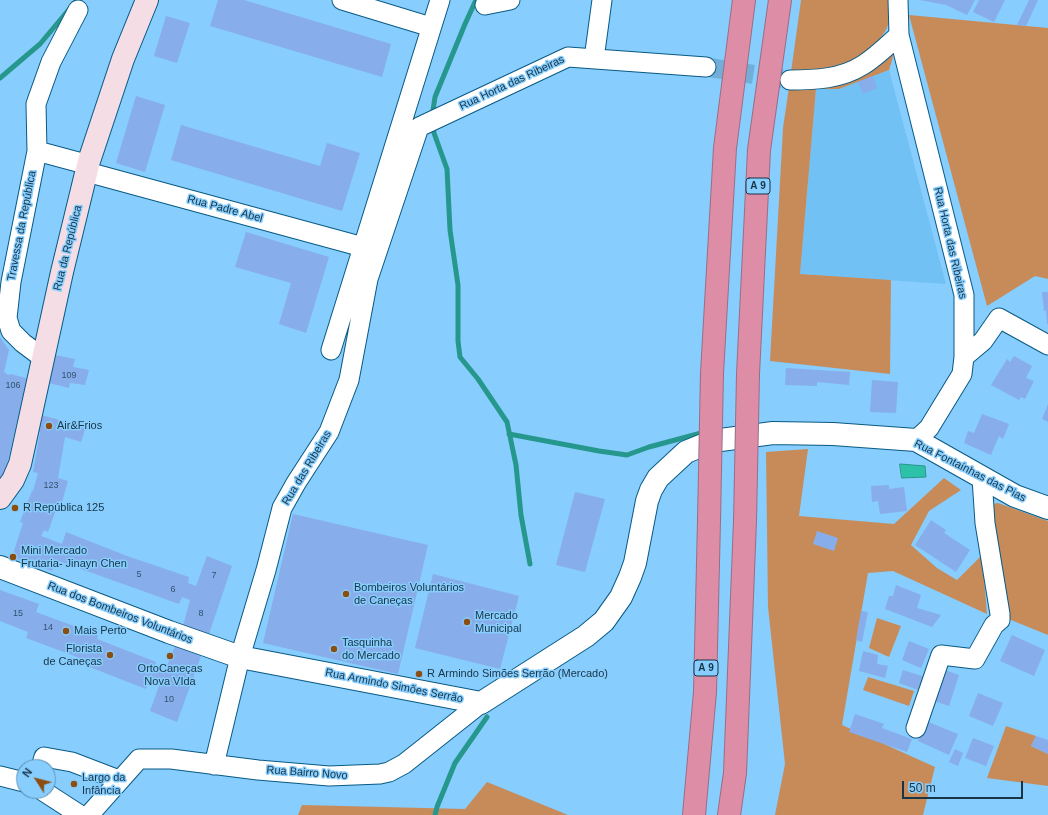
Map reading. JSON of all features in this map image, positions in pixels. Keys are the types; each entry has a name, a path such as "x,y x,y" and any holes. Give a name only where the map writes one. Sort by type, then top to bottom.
{"highway":[{"name":"A 9","path":"694,815 705,692 712,373 725,148 744,0"},
{"name":"A 9","path":"729,815 735,772 745,522 748,374 759,150 780,0"}],"main road":[{"name":"Rua da República","path":"0,498 13,480 20,464 62,272 88,168 124,59 147,0"}],"street":[{"path":"342,0 431,27"},
{"path":"331,350 440,0"},
{"path":"485,5 510,0"},
{"path":"594,59 602,0"},
{"name":"Rua Horta das Ribeiras","path":"898,0 899,35 964,295 964,357 962,374 929,428 916,440"},
{"name":"Travessa da República","path":"43,358 23,343 12,331 7,318 11,282 37,151 36,104 51,62 78,10"},
{"path":"790,80 818,79 845,74 864,65 899,35"},
{"name":"Rua Horta das Ribeiras","path":"419,127 568,57 706,67"},
{"name":"Rua das Ribeiras","path":"214,764 240,657 266,570 282,508 296,483 329,432 349,380 368,279 419,127"},
{"path":"37,151 88,168"},
{"name":"Rua Padre Abel","path":"88,168 363,247"},
{"path":"964,357 983,341 999,318 1048,344"},
{"name":"Rua Fontaínhas das Pias","path":"481,703 586,636 604,621 621,597 635,563 647,501 658,478 686,452 713,441 773,434 833,434 916,440 1015,496 1048,508"},
{"path":"916,728 941,655 975,658 994,625 1000,620 985,523 982,478"},
{"name":"Rua dos Bombeiros Voluntários","path":"0,567 169,632 240,657"},
{"name":"Rua Armindo Simões Serrão","path":"240,657 481,703"},
{"name":"Rua Bairro Novo","path":"119,780 140,759 171,759 328,776 380,774 389,772 404,764 481,703"},
{"path":"43,759 44,757 55,759"},
{"path":"56,759 72,762 119,780 89,815"},
{"path":"0,776 16,780"},
{"path":"55,799 80,815"}],"shaded area":[{"path":"801,0 888,0 889,21 883,34 872,48 851,63 839,68 825,71 791,72"},
{"path":"909,15 1048,28 1048,279 1035,276 987,306"},
{"path":"892,48 893,57 889,70 839,89 816,89 800,274 891,280 890,374 770,361 783,128 789,87"},
{"path":"889,70 946,284 800,274 816,89 839,89"},
{"path":"808,449 799,516 894,524 944,478 961,490 929,511 911,545 937,568 957,580 982,555 987,614 893,571 868,573 842,725 935,767 923,815 775,815 785,764 768,607 766,452"},
{"path":"900,464 925,466 926,477 902,478"},
{"path":"998,503 1048,521 1048,635 1006,618 993,504"},
{"path":"877,618 901,626 889,657 869,648"},
{"path":"868,677 914,691 909,706 863,690"},
{"path":"1006,726 1036,736 1031,746 1048,754 1048,786 987,778"},
{"path":"487,782 568,815 298,815 302,805 465,809"}],"building":[{"path":"218,0 244,0 391,44 382,77 210,26"},
{"path":"920,0 975,0 967,15 946,5"},
{"path":"979,0 1005,0 994,22 973,12"},
{"path":"1029,0 1038,0 1026,26 1017,25"},
{"path":"166,16 190,23 177,63 154,56"},
{"path":"873,76 877,88 863,94 858,82"},
{"path":"136,96 165,105 145,172 116,163"},
{"path":"181,125 320,166 327,143 360,153 342,211 171,160"},
{"path":"246,232 329,257 306,333 279,324 291,283 235,267"},
{"path":"1042,292 1048,292 1048,324 1046,311 1044,311"},
{"path":"0,337 9,350 4,372 8,375 11,374 29,379 5,472 0,478"},
{"path":"55,355 75,359 73,367 89,370 85,385 70,383 69,388 49,383"},
{"path":"1014,356 1032,366 1026,378 1034,381 1025,399 1021,397 1019,400 991,385 1007,359 1010,362"},
{"path":"786,368 850,372 849,385 817,382 817,386 785,385"},
{"path":"872,380 898,382 896,413 870,412"},
{"path":"1048,404 1048,422 1042,419"},
{"path":"982,414 1009,424 1003,439 999,436 991,455 964,443 968,431 974,433"},
{"path":"41,415 86,427 81,442 65,437 58,478 68,481 62,502 59,501 48,532 44,530 41,536 62,544 66,532 127,556 189,577 188,583 196,586 207,556 232,566 209,634 183,626 190,600 182,597 179,604 56,560 52,571 12,557 23,523 20,522 33,491 38,473 33,472 40,432 37,431"},
{"path":"889,485 889,489 904,487 907,511 880,514 878,501 872,502 871,486"},
{"path":"575,492 605,499 585,572 556,565"},
{"name":"Bombeiros Voluntários de Caneças","path":"293,514 428,545 398,674 263,643"},
{"path":"931,520 946,530 944,533 970,550 956,572 915,545"},
{"path":"817,531 838,538 834,551 813,544"},
{"name":"Mercado Municipal","path":"433,574 519,596 500,669 415,648"},
{"path":"896,585 921,595 917,608 941,615 932,627 885,609 889,596 893,596"},
{"path":"0,590 39,604 36,612 98,635 97,639 156,662 154,669 164,673 175,646 201,656 177,722 150,711 159,686 149,682 146,689 87,666 88,661 26,638 28,632 0,621"},
{"path":"861,611 868,612 862,642 856,640"},
{"path":"1012,635 1045,650 1034,676 1000,661"},
{"path":"909,641 929,649 921,668 902,660"},
{"path":"863,651 878,655 877,664 888,666 885,678 859,671"},
{"path":"939,668 959,675 949,706 929,699"},
{"path":"903,670 925,677 921,691 899,683"},
{"path":"978,693 1003,703 993,726 969,716"},
{"path":"855,714 884,724 882,728 912,739 907,752 849,732"},
{"path":"926,721 958,734 949,755 918,741"},
{"path":"1036,736 1048,740 1048,754 1031,746"},
{"path":"973,738 994,746 986,766 965,758"},
{"path":"955,749 963,753 958,766 949,762"}],"waterway":[{"path":"0,78 40,44 77,0"},
{"path":"432,117 435,97 476,0"},
{"path":"433,125 434,133 447,169 450,230 458,285 458,341 460,357 478,379 507,422 516,465 521,515 530,564"},
{"path":"509,434 627,455 649,447 705,432"},
{"path":"435,815 455,763 487,717"}],"tunnel":[{"path":"706,67 790,80"}],"place":[{"name":"Air&Frios","path":"49,426"},
{"name":"R República 125","path":"15,508"},
{"name":"Mini Mercado Frutaria- Jinayn Chen","path":"13,557"},
{"name":"Bombeiros Voluntários de Caneças","path":"346,594"},
{"name":"Mercado Municipal","path":"467,622"},
{"name":"Mais Perto","path":"66,631"},
{"name":"Tasquinha do Mercado","path":"334,649"},
{"name":"Florista de Caneças","path":"110,655"},
{"name":"OrtoCaneças Nova VIda","path":"170,656"},
{"name":"R Armindo Simões Serrão (Mercado)","path":"419,674"},
{"name":"Largo da Infância","path":"74,784"}]}
